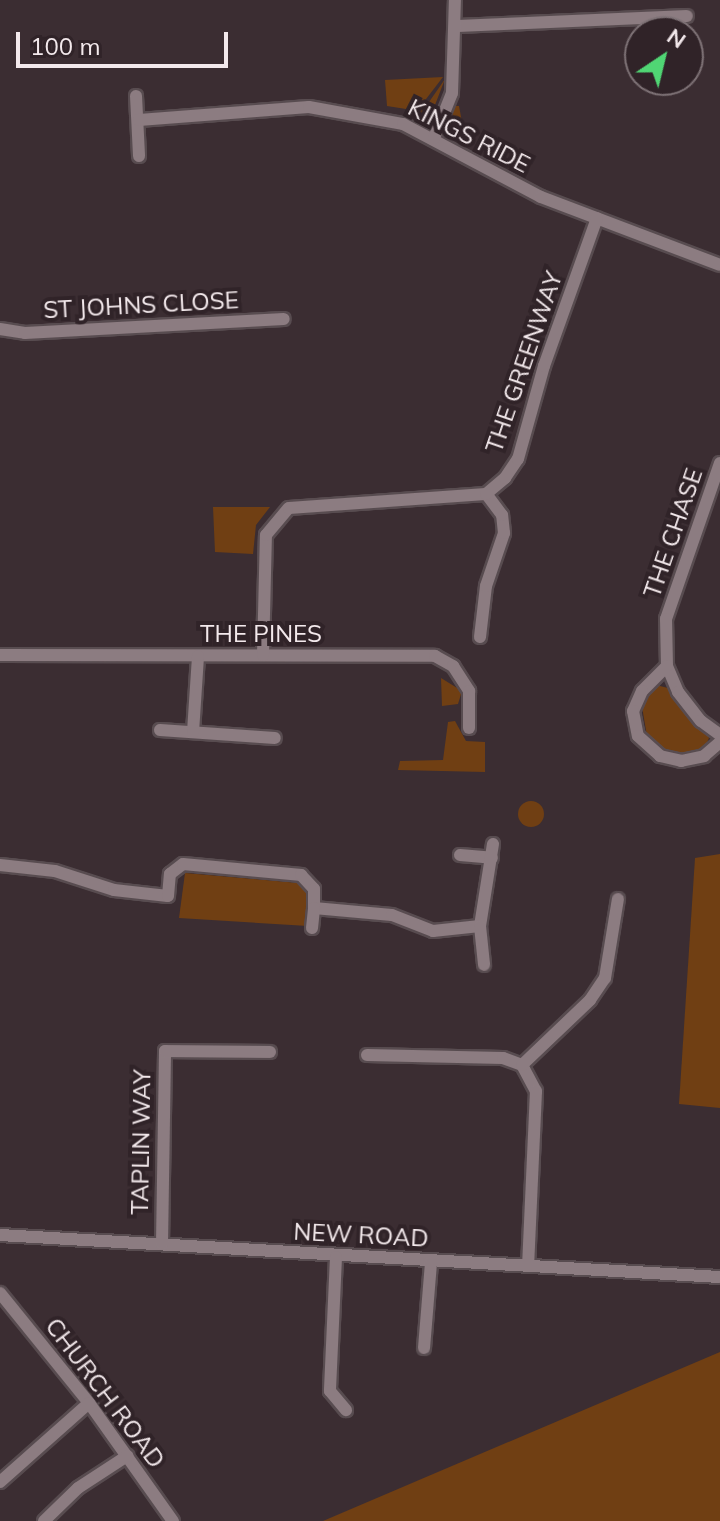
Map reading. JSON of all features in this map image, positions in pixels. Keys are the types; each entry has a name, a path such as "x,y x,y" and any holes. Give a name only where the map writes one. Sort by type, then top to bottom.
{"street":[{"path":"434,138 452,93 458,26 455,0"},
{"path":"458,26 624,19"},
{"path":"136,96 139,156"},
{"name":"KINGS RIDE","path":"139,120 309,107 403,124 541,197 720,265"},
{"name":"THE GREENWAY","path":"486,494 518,459 544,366 597,218"},
{"name":"ST JOHNS CLOSE","path":"0,329 25,333 284,319"},
{"name":"THE CHASE","path":"720,463 666,619 667,666 678,692 701,721 720,735"},
{"path":"263,655 266,535 289,508 486,494 502,515 504,533 486,586 480,637"},
{"path":"706,506 720,510"},
{"name":"THE PINES","path":"0,655 435,656 453,666 469,691 469,728"},
{"path":"193,732 198,656"},
{"path":"667,666 642,691 633,711 638,736 660,756 681,761 704,756 720,742"},
{"path":"160,730 275,738"},
{"path":"484,965 480,926 493,844"},
{"path":"460,855 492,858"},
{"path":"0,865 55,871 114,890 168,896 170,874 183,864 301,875 314,889 312,928"},
{"path":"522,1065 590,1000 605,978 618,899"},
{"path":"314,908 392,915 433,931 480,926"},
{"name":"TAPLIN WAY","path":"162,1244 165,1051 270,1052"},
{"path":"367,1055 503,1058 522,1065 536,1091 528,1264"},
{"name":"NEW ROAD","path":"0,1235 720,1277"},
{"path":"336,1257 330,1391 346,1410"},
{"path":"424,1348 431,1262"},
{"name":"CHURCH ROAD","path":"0,1293 89,1403 173,1521"},
{"path":"0,1482 89,1403"},
{"path":"44,1521 78,1488 127,1456"}],"shaded area":[{"path":"443,77 423,103 406,109 387,106 385,80"},
{"path":"445,79 430,118 412,115 429,102"},
{"path":"452,106 459,106 466,143 448,126"},
{"path":"213,507 270,507 256,525 253,554 215,552"},
{"path":"441,678 462,691 458,704 442,706"},
{"path":"656,685 668,688 706,731 709,738 703,752 669,754 647,736 642,707"},
{"path":"455,721 466,741 485,742 485,772 398,770 400,761 443,760 448,722"},
{"path":"531,801 540,805 544,814 540,823 531,827 522,823 518,814 522,805"},
{"path":"720,854 720,1108 679,1104 695,858"},
{"path":"185,873 298,883 309,895 308,926 179,918"},
{"path":"720,1352 720,1521 323,1521 405,1486"}]}
